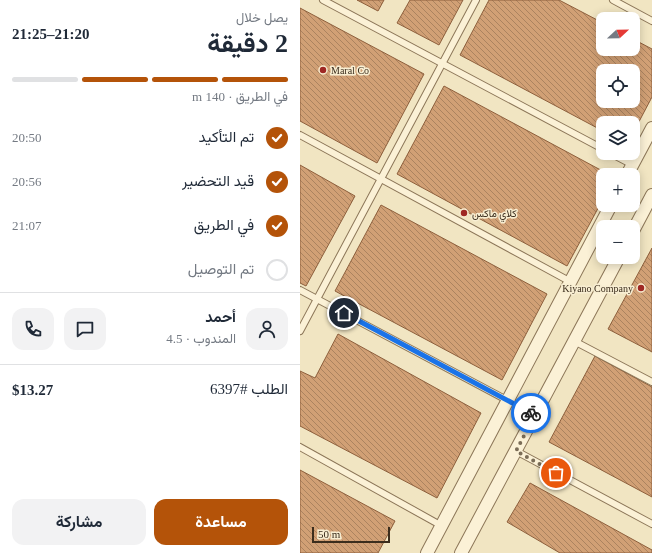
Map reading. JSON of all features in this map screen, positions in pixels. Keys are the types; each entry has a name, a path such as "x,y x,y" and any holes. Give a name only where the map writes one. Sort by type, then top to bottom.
{"street":[{"path":"631,168 652,128"},
{"path":"640,223 648,213 652,195"},
{"path":"427,553 607,212"},
{"path":"461,553 615,264"}],"lane":[{"path":"323,0 596,145"},
{"path":"300,331 476,0"},
{"path":"613,0 652,21"},
{"path":"300,135 571,282"},
{"path":"618,160 628,168"},
{"path":"300,290 535,415"},
{"path":"574,341 652,382"},
{"path":"300,447 442,526"},
{"path":"516,451 652,524"}],"building":[{"path":"357,0 384,0 378,11"},
{"path":"410,0 463,0 439,45 397,23"},
{"path":"489,0 559,0 596,19 596,56 640,56 640,43 652,49 652,97 640,120 640,116 596,116 596,127 460,55"},
{"path":"300,8 424,74 377,163 300,121"},
{"path":"444,86 597,168 596,212 567,266 397,174"},
{"path":"300,165 355,196 306,286 300,283"},
{"path":"381,205 547,294 502,380 335,291"},
{"name":"Kiyano Company","path":"652,248 652,352 608,329"},
{"path":"338,334 481,413 437,498 300,426 300,371 315,378"},
{"path":"595,356 652,387 652,497 549,442"},
{"path":"300,470 395,521 378,553 300,553"},
{"path":"530,483 652,550 652,553 560,553 507,522"}],"way so far":[{"path":"531,413 535,415 516,451 556,473"}],"place":[{"name":"Maral Co","path":"323,70"},
{"name":"كلاي ماكس","path":"464,213"},
{"name":"Kiyano Company","path":"641,288"}],"route":[{"path":"344,313 531,413"}]}
